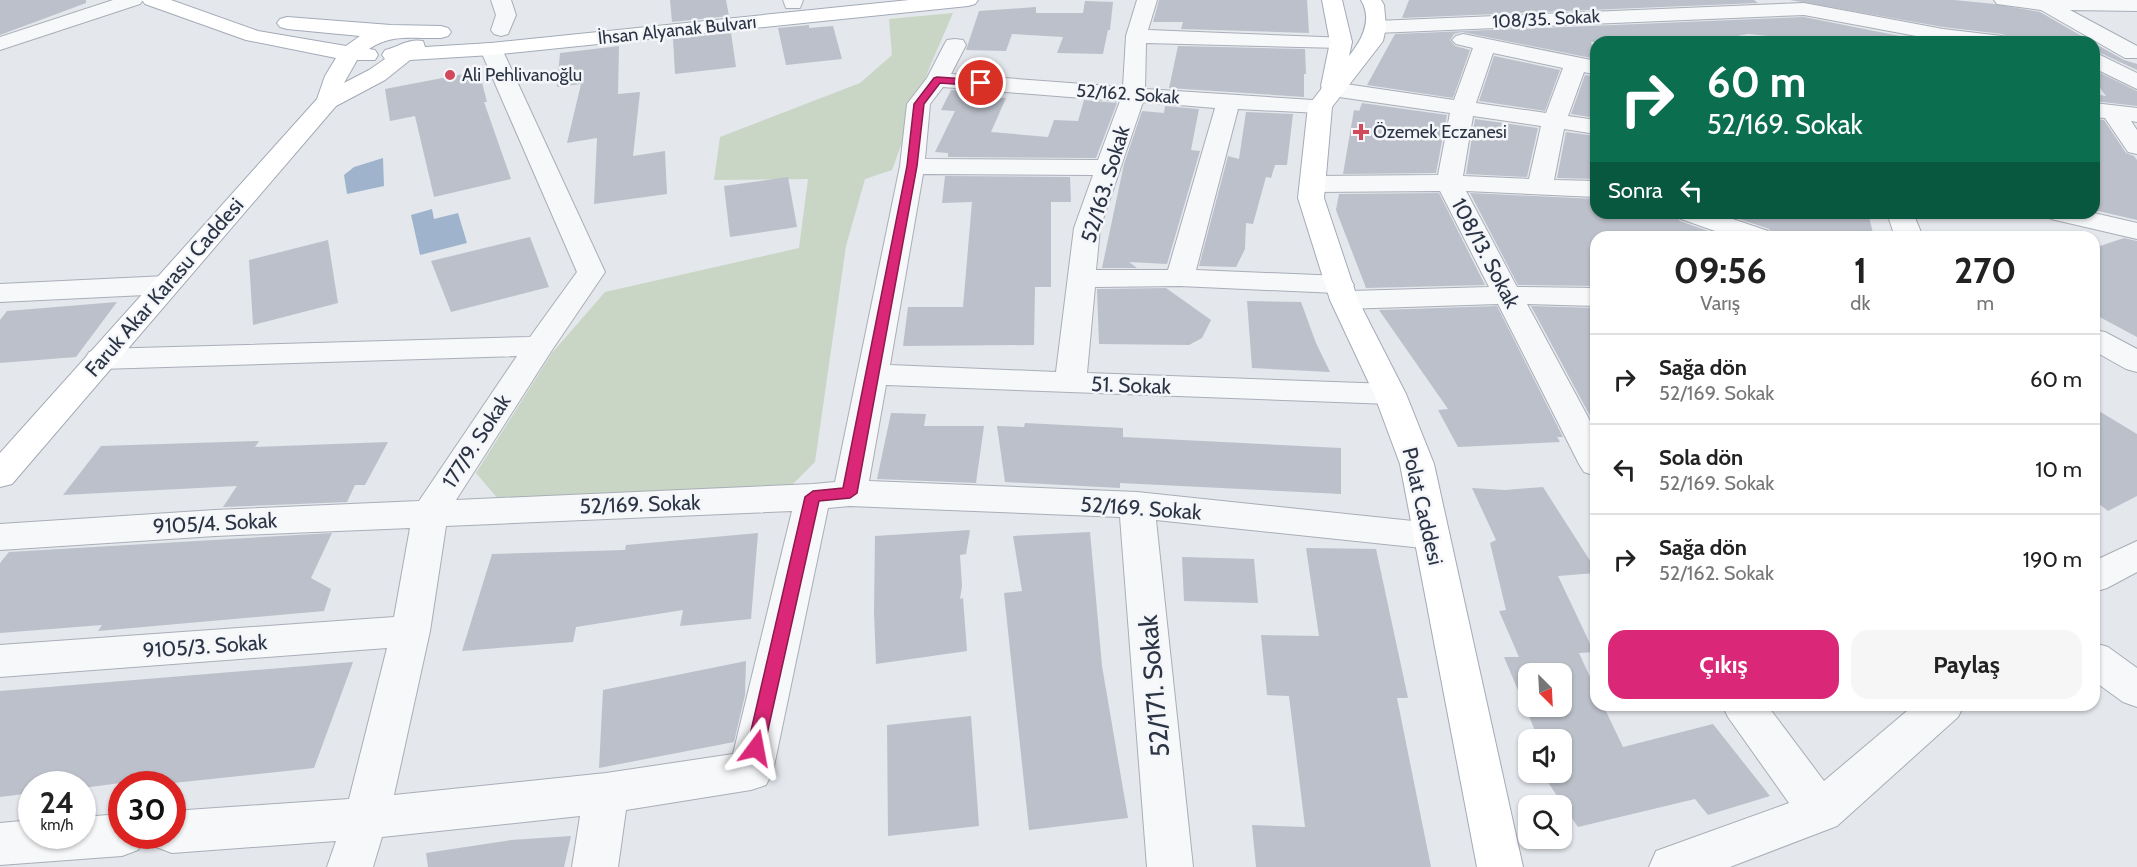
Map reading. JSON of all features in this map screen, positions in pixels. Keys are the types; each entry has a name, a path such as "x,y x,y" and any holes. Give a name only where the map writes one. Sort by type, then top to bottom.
{"main road":[{"name":"İhsan Alyanak Bulvarı","path":"152,0 253,36 299,45 386,49 968,0"},
{"path":"209,0 248,15 276,21 319,27 392,32"},
{"name":"İhsan Alyanak Bulvarı","path":"496,40 793,2 847,0"},
{"name":"Polat Caddesi","path":"1332,0 1341,42 1326,98 1311,198 1342,292 1390,394 1417,464 1500,867"},
{"path":"1326,98 1372,41 1376,27 1374,5 1371,0"},
{"path":"386,49 392,32"},
{"path":"386,49 392,32"},
{"path":"365,82 496,40"},
{"path":"299,45 329,61 333,68 330,91"},
{"name":"Faruk Akar Karasu Caddesi","path":"330,91 365,82 386,49"},
{"name":"Faruk Akar Karasu Caddesi","path":"0,475 166,285 330,91 339,68 386,49"}],"street":[{"path":"0,44 133,0"},
{"name":"177/9. Sokak","path":"350,867 366,818 411,631 430,512 539,346 591,272 496,40 506,15 501,0"},
{"name":"52/163. Sokak","path":"1070,383 1087,228 1134,94 1136,36 1147,0"},
{"path":"2004,0 2044,4 2084,2 2137,5"},
{"path":"2044,4 2135,53"},
{"name":"108/35. Sokak","path":"1376,27 1804,9 1839,14 1935,36"},
{"path":"1839,14 1849,36"},
{"path":"1376,27 1437,33 1586,67 1554,121 1540,188"},
{"path":"1136,36 1341,42"},
{"path":"850,493 912,166 919,104 937,80 955,45"},
{"name":"108/13. Sokak","path":"1485,45 1463,108 1449,183 1590,448"},
{"path":"2100,52 2135,53"},
{"path":"2100,62 2137,82"},
{"name":"52/162. Sokak","path":"937,80 1228,102 1326,98 1463,108 1590,126"},
{"path":"1180,278 1228,102"},
{"path":"2103,111 2137,115"},
{"path":"2103,111 2137,147"},
{"path":"912,166 1109,168"},
{"path":"1314,184 1449,183 1590,189"},
{"path":"1707,219 1741,231"},
{"path":"2086,219 2137,231"},
{"path":"1081,279 1180,278 1342,292 1590,297"},
{"path":"0,293 166,285"},
{"path":"2100,344 2137,362"},
{"path":"100,359 539,346"},
{"name":"51. Sokak","path":"872,374 1390,394"},
{"name":"52/169. Sokak","path":"430,512 813,497 850,493 1137,505 1431,536"},
{"path":"186,831 366,818 606,793 751,771 813,497"},
{"name":"52/171. Sokak","path":"1137,505 1170,867"},
{"name":"9105/4. Sokak","path":"0,537 430,512"},
{"path":"2100,575 2137,555"},
{"name":"9105/3. Sokak","path":"0,661 411,631"},
{"path":"2100,662 2137,690"},
{"path":"1747,711 1821,812"},
{"path":"1672,867 1821,812 1936,711"},
{"path":"595,867 606,793"},
{"path":"0,844 108,837"}],"green space":[{"path":"953,13 930,66 892,170 865,179 846,246 815,462 791,486 500,501 476,473 552,353 605,292 799,248 808,179 714,180 720,137 860,83 892,55 889,19"}],"water":[{"path":"383,158 384,186 347,194 344,175 354,167"},
{"path":"432,209 434,219 458,213 467,243 420,255 411,215"}],"building":[{"path":"0,0 86,0 86,3 0,35"},
{"path":"670,0 726,0 729,16 672,22"},
{"path":"1159,0 1307,0 1309,33 1181,29 1183,22 1153,22"},
{"path":"1409,0 1754,0 1758,3 1402,18"},
{"path":"1790,0 1954,0 1995,4 2040,12 2082,36 2006,36"},
{"path":"1085,1 1113,2 1110,30 1108,30 1103,54 1057,53 1063,37 1012,34 1006,51 966,50 979,11 1036,7 1036,13 1083,13"},
{"path":"1804,17 1900,36 1748,34 1737,36 1590,36 1590,58 1462,32 1454,34 1450,40 1455,46 1470,50 1453,98 1367,85 1395,34"},
{"path":"809,25 809,28 833,26 842,59 786,65 778,28"},
{"path":"731,33 736,67 675,74 673,39"},
{"path":"619,46 618,94 640,92 633,156 665,151 667,194 594,204 597,138 567,143 581,84 557,87 560,53"},
{"path":"1178,46 1305,49 1304,97 1169,88"},
{"path":"2100,46 2124,60 2137,64 2137,70 2100,53"},
{"path":"1494,56 1560,70 1545,111 1479,101"},
{"path":"479,71 487,102 484,102 511,179 434,197 415,116 390,121 385,89"},
{"path":"2100,73 2137,91 2137,106 2100,102 2100,95 2106,96 2100,88"},
{"path":"1585,75 1590,76 1590,117 1571,114"},
{"path":"951,90 989,93 988,97 1006,98 991,132 1048,137 1054,120 1078,121 1084,100 1117,103 1096,158 948,157 948,153 935,152 955,111 941,110"},
{"path":"1362,103 1447,115 1436,173 1343,174 1354,110 1359,111"},
{"path":"1165,106 1199,109 1191,150 1200,151 1167,264 1129,262 1137,268 1102,268 1124,164 1142,111 1164,113"},
{"path":"1246,112 1293,114 1287,165 1275,165 1271,178 1266,177 1253,224 1246,223 1245,249 1236,267 1199,266 1228,156 1239,159"},
{"path":"1475,119 1538,128 1527,177 1466,174"},
{"path":"2100,120 2104,120 2126,153 2137,160 2137,220 2100,211"},
{"path":"1566,132 1590,135 1590,179 1557,178"},
{"path":"945,176 1070,177 1071,202 1051,202 1051,287 1035,287 1034,345 903,346 908,307 963,307 972,202 942,203"},
{"path":"788,177 797,227 730,237 724,186"},
{"path":"1439,193 1485,285 1366,288 1336,210 1339,194"},
{"path":"1470,193 1590,199 1590,219 1679,219 1708,231 1590,231 1590,286 1518,285"},
{"path":"1740,219 1870,219 1872,231 1770,231"},
{"path":"530,237 549,287 451,312 431,261"},
{"path":"2124,238 2137,241 2137,337 2100,317 2100,246"},
{"path":"328,240 338,303 253,325 249,260"},
{"path":"1166,288 1211,320 1202,338 1189,345 1099,344 1097,289"},
{"path":"1247,301 1301,302 1316,343 1330,372 1252,368"},
{"path":"117,302 76,357 0,363 0,320 7,311"},
{"path":"1497,306 1563,437 1557,437 1560,442 1458,447 1438,410 1448,409 1379,310"},
{"path":"1531,306 1590,308 1590,416"},
{"path":"2100,412 2137,434 2137,496 2108,511 2100,505"},
{"path":"891,413 926,414 924,426 984,426 976,483 877,479"},
{"path":"1025,423 1123,428 1123,437 1341,448 1341,494 1120,483 1120,488 1005,482 997,426 1024,427"},
{"path":"259,441 255,447 388,442 365,485 355,485 347,502 223,507 237,486 63,495 101,446"},
{"path":"1543,487 1590,561 1590,573 1558,576 1590,644 1590,652 1579,653 1590,677 1590,711 1606,711 1623,747 1713,724 1770,796 1708,815 1695,799 1578,827 1572,818 1572,795 1556,795 1548,783 1572,783 1572,729 1534,729 1529,717 1572,717 1572,663 1518,663 1518,690 1504,657 1519,657 1499,611 1506,610 1490,543 1496,540 1472,488 1505,490"},
{"path":"970,530 966,554 960,555 962,586 960,599 963,598 967,651 876,664 875,536"},
{"path":"1090,532 1102,666 1128,818 1029,830 1004,593 1022,591 1013,536"},
{"path":"332,533 311,578 331,589 324,611 98,631 102,625 0,633 0,563 9,552"},
{"path":"758,533 751,619 680,626 683,610 576,627 573,642 462,651 492,554 625,550 626,545"},
{"path":"1306,548 1376,549 1408,698 1397,698 1431,867 1256,867 1252,825 1305,827 1289,696 1267,695 1261,635 1319,636"},
{"path":"1182,557 1254,559 1258,603 1184,601"},
{"path":"746,661 745,695 734,742 599,768 603,690"},
{"path":"353,662 314,768 186,782 186,771 108,771 108,785 96,786 96,771 18,771 18,795 0,797 0,691"},
{"path":"971,716 979,826 888,836 887,725"},
{"path":"571,836 564,867 428,867 426,853 511,840"}],"place":[{"name":"Ali Pehlivanoğlu","path":"450,75"},
{"name":"Özemek Eczanesi","path":"1361,132"}],"route":[{"path":"756,748 813,497 850,493 912,166 919,104 937,80 981,83"}]}
